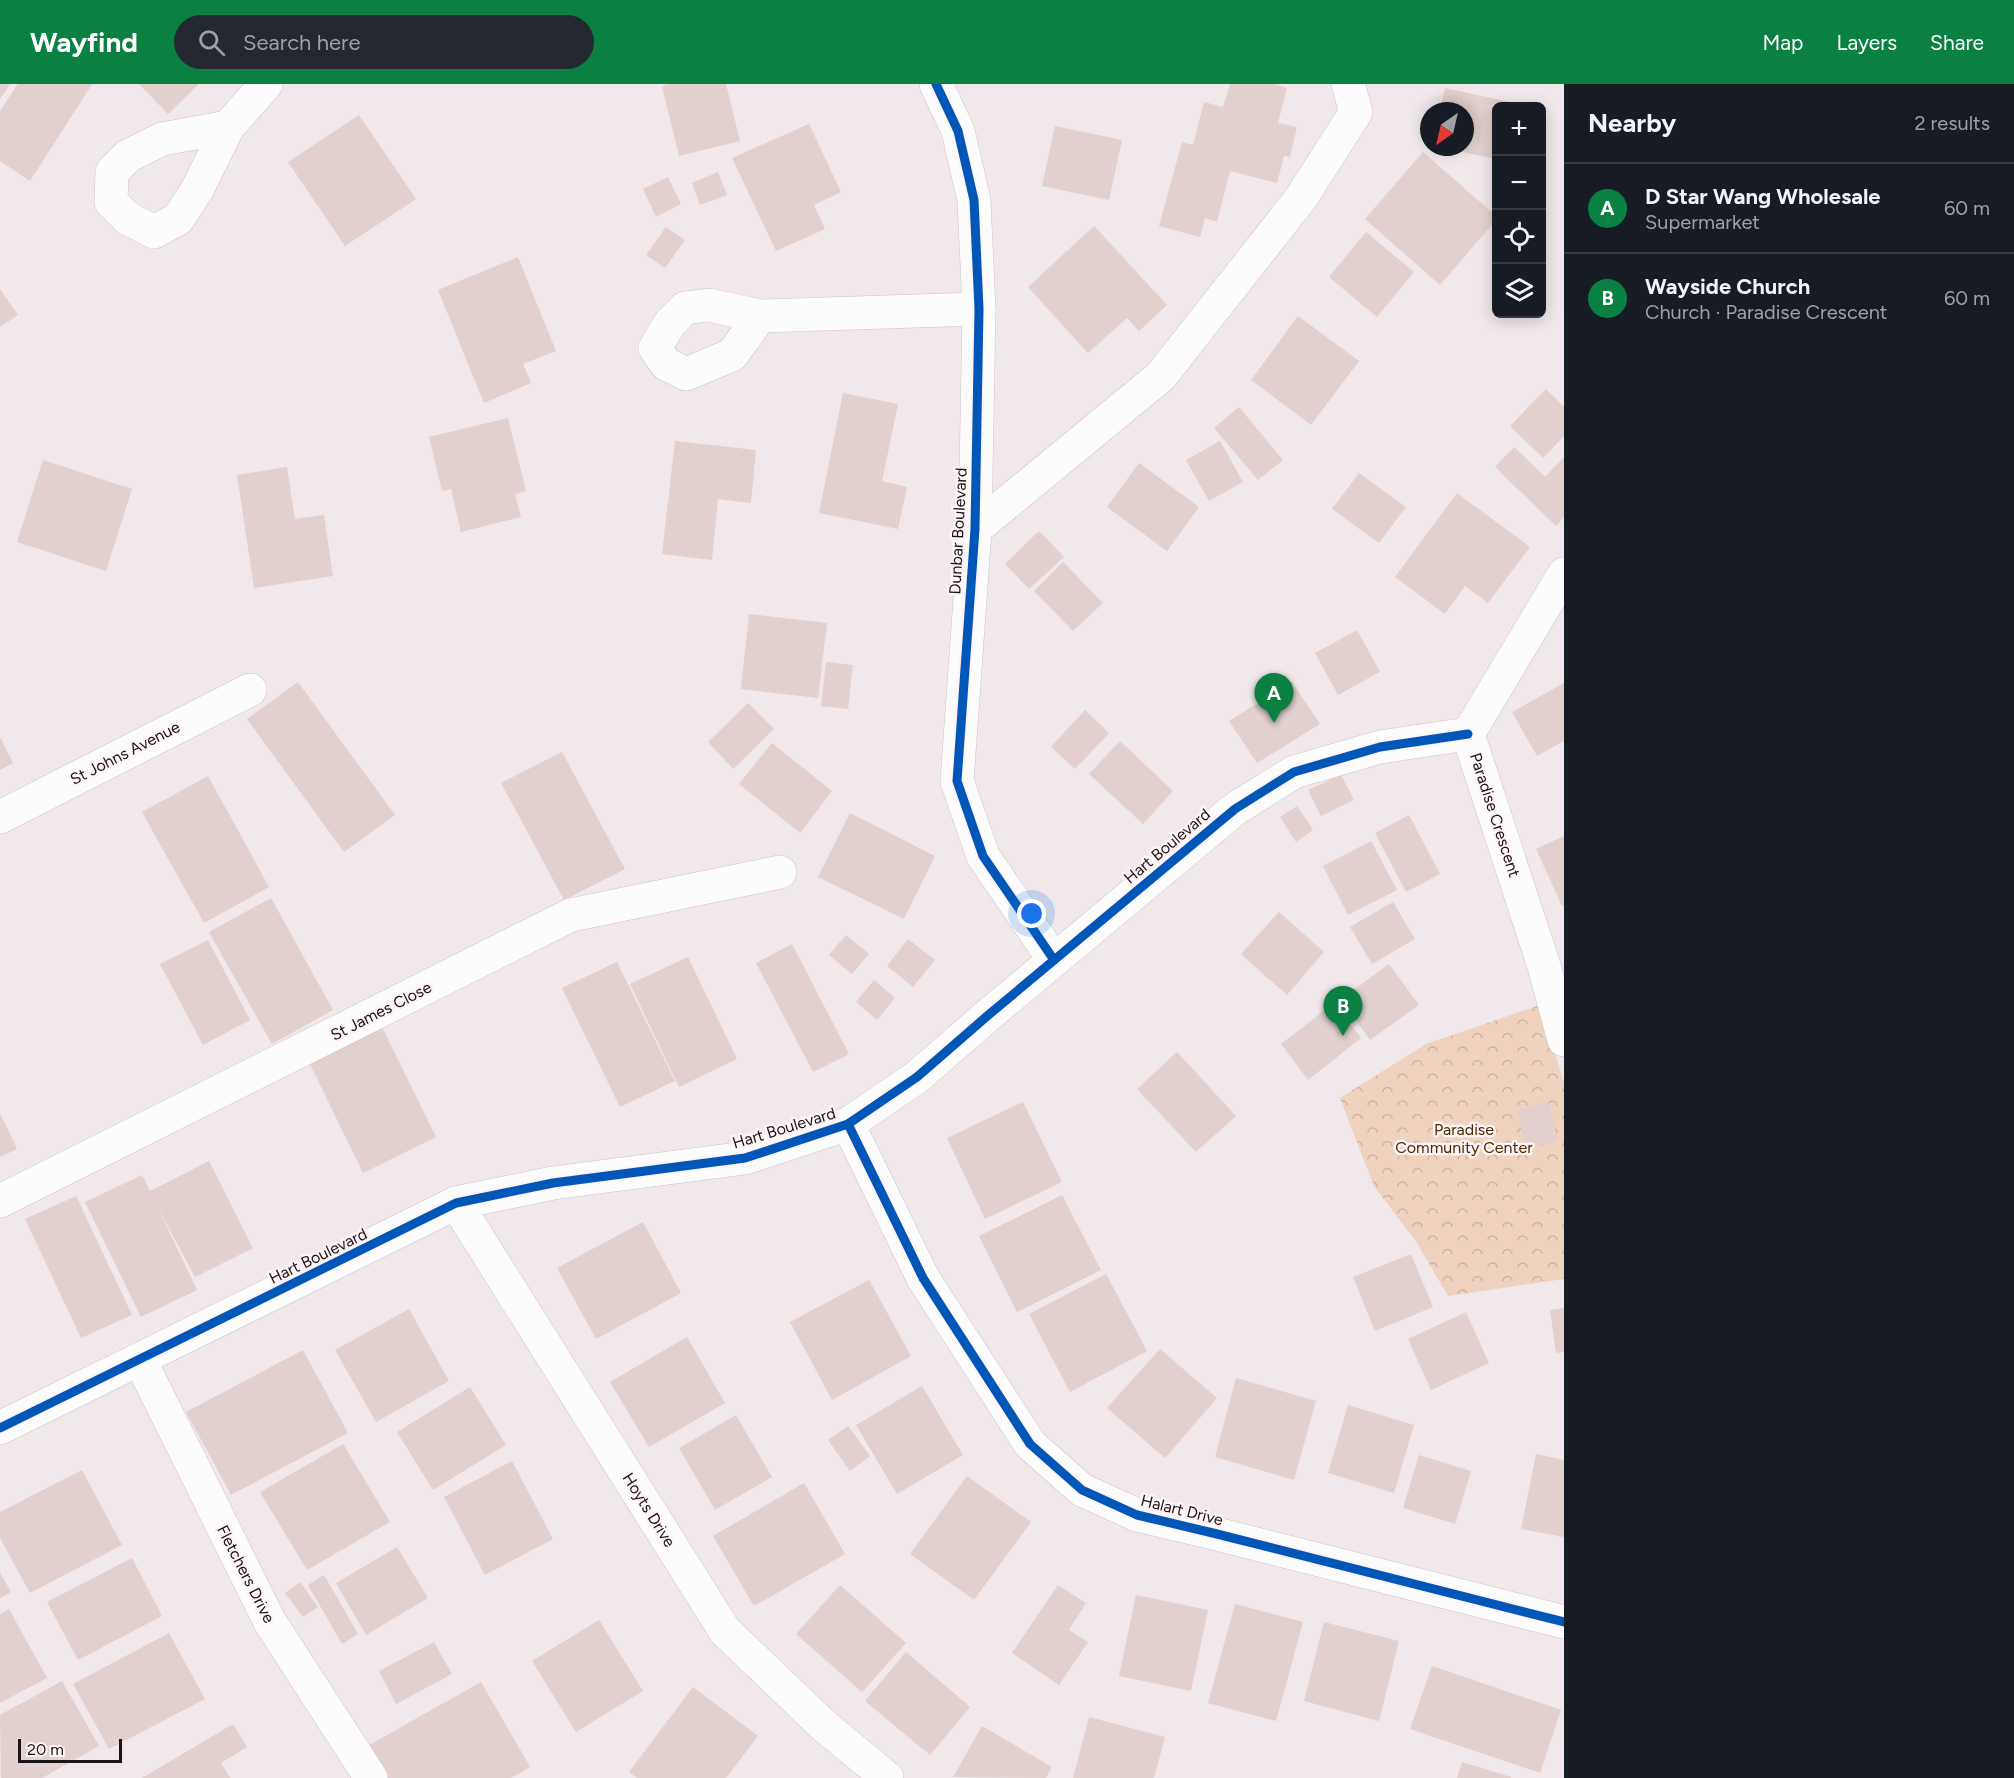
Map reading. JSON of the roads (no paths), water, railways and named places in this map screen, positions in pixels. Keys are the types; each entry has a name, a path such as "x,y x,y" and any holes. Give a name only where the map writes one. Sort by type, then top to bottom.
{"street":[{"path":"228,127 266,84"},
{"name":"Dunbar Boulevard","path":"936,84 958,131 974,200 979,309 975,529 957,781 983,856 1054,960"},
{"path":"975,529 1161,376 1301,198 1356,112 1348,84"},
{"path":"760,316 979,309"},
{"name":"Paradise Crescent","path":"1564,574 1468,734 1544,966 1564,1040"},
{"name":"St Johns Avenue","path":"0,817 250,690"},
{"name":"Hart Boulevard","path":"0,1428 456,1203 553,1183 745,1158 848,1124 917,1077 1235,808 1294,772 1380,747 1468,734"},
{"name":"St James Close","path":"0,1201 571,915 780,872"},
{"name":"Halart Drive","path":"848,1124 923,1278 1030,1444 1082,1490 1137,1515 1564,1622"},
{"name":"Hoyts Drive","path":"456,1203 725,1631 822,1724 887,1778"},
{"name":"Fletchers Drive","path":"140,1359 270,1622 371,1778"}],"place":[{"name":"D Star Wang Wholesale","path":"1274,723"},
{"name":"Wayside Church","path":"1343,1036"}],"park label":[{"name":"Paradise Community Center","path":"1464,1138"}]}
